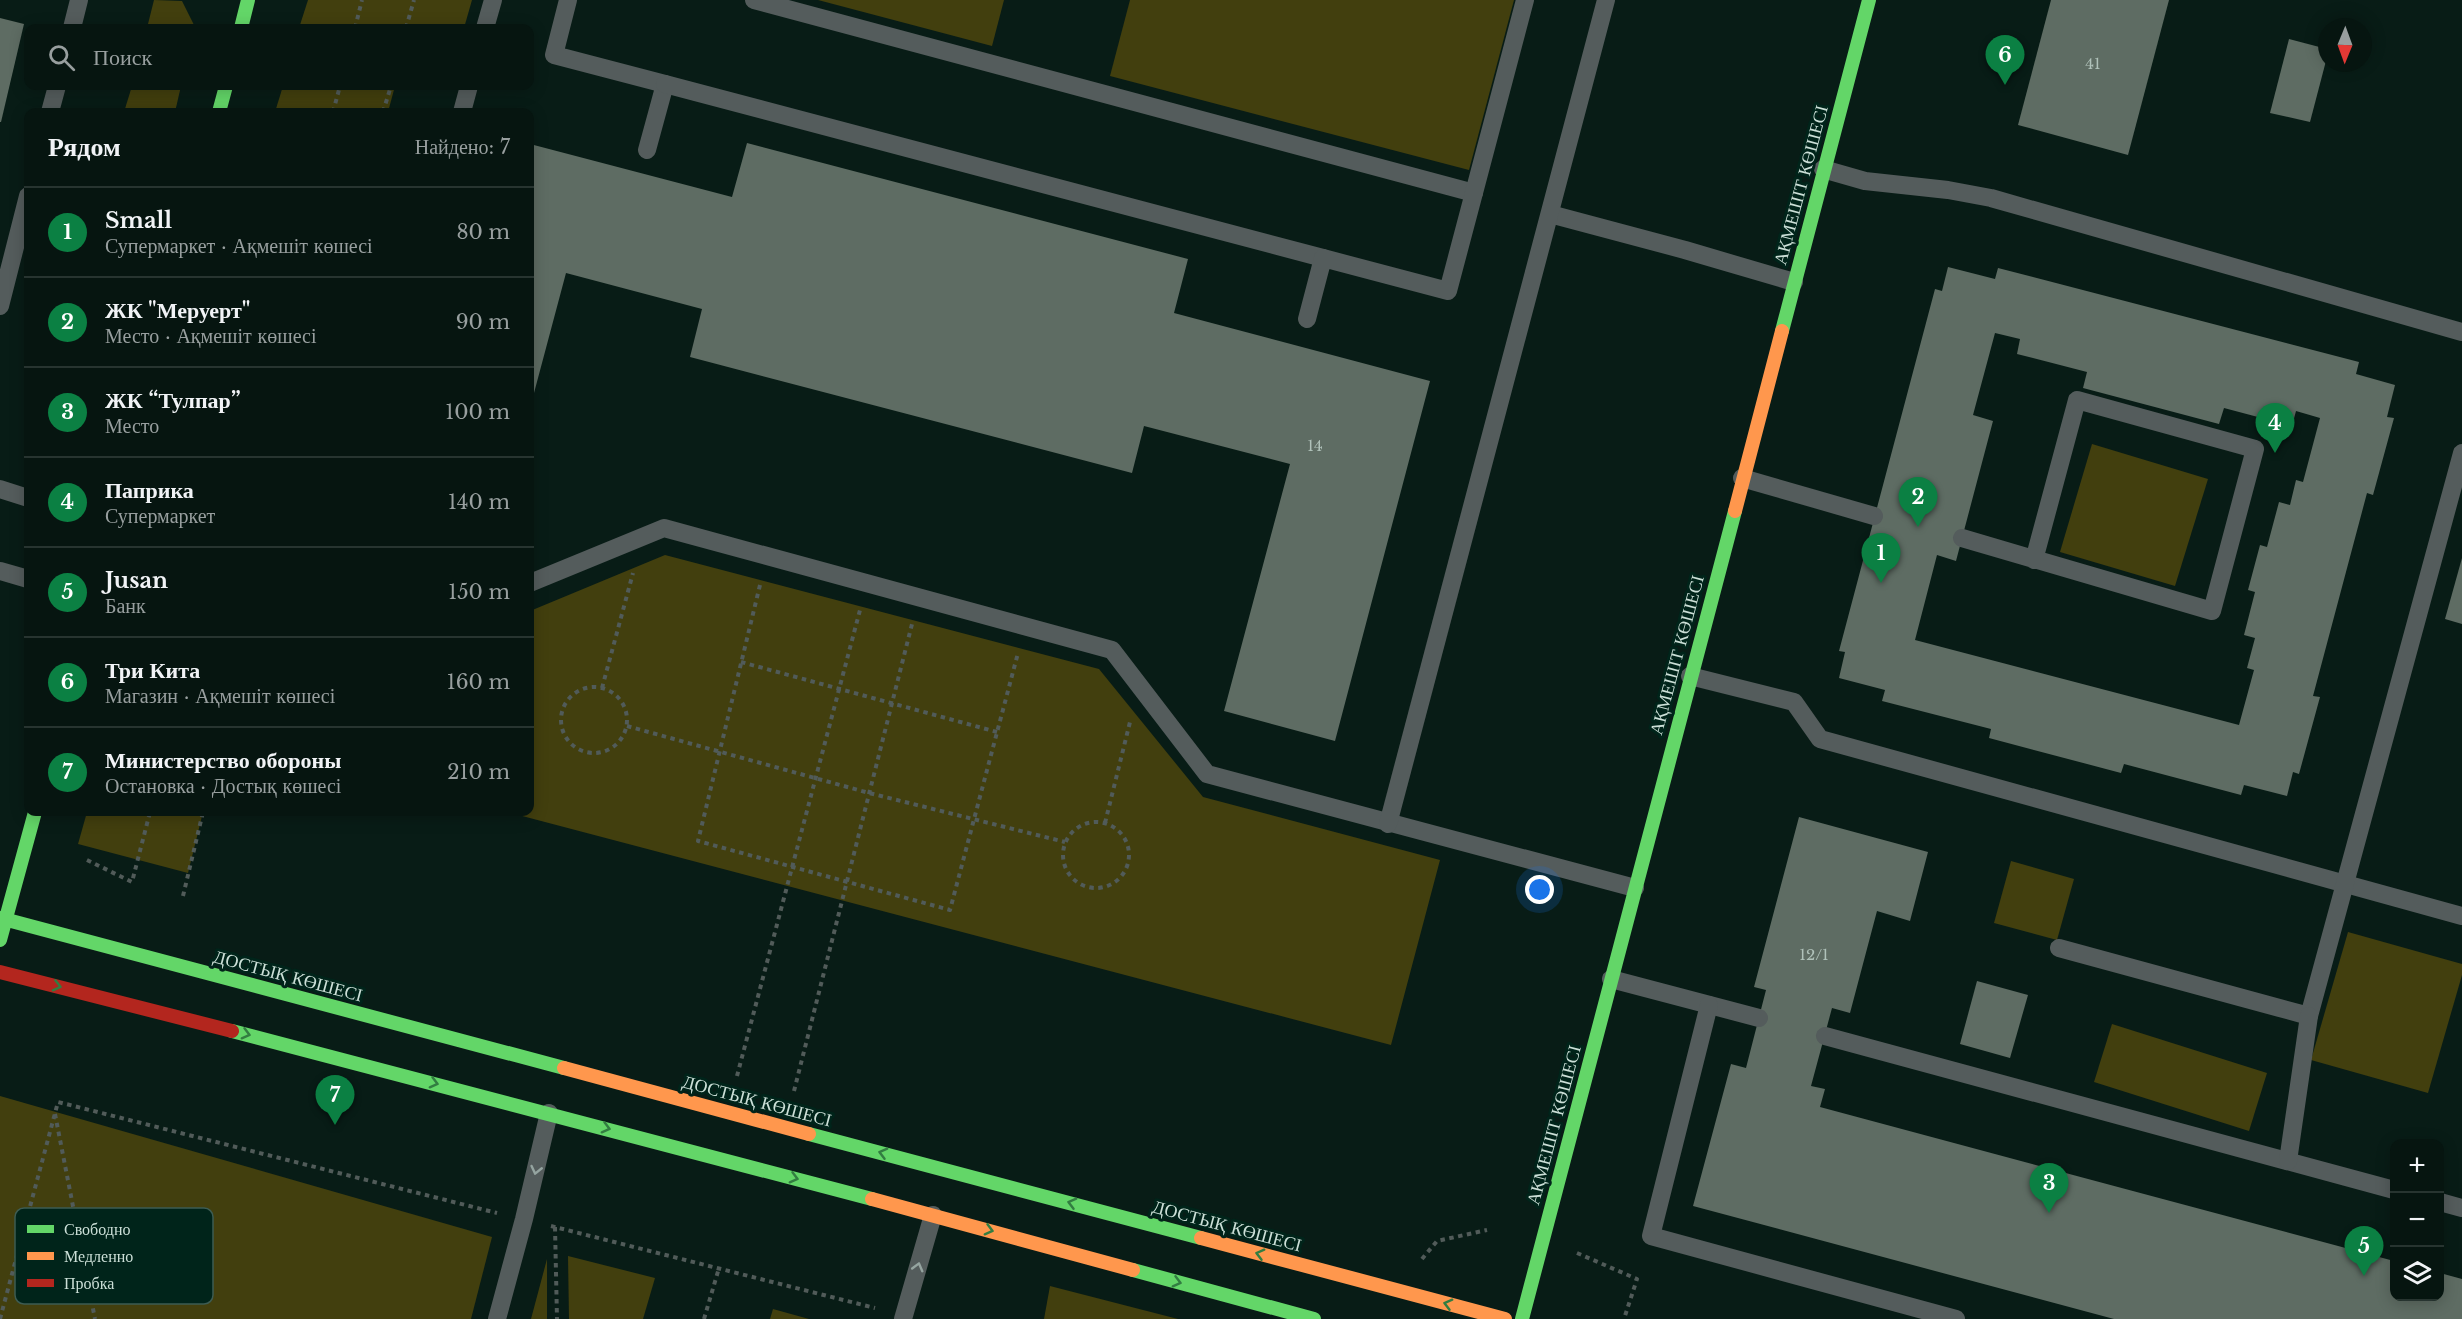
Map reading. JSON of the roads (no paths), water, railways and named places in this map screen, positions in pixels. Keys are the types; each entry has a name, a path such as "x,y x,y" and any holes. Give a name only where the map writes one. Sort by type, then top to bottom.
{"street":[{"path":"242,24 249,0"},
{"name":"АҚМЕШІТ КӨШЕСІ","path":"1522,1319 1869,0"},
{"path":"220,108 225,90"},
{"path":"0,942 3,919 33,816"},
{"name":"ДОСТЫҚ КӨШЕСІ","path":"3,919 1505,1319"},
{"path":"0,972 549,1113 1314,1319"}],"lane":[{"path":"73,24 79,0"},
{"path":"486,24 493,0"},
{"path":"568,0 554,55 1448,291 1525,0"},
{"path":"754,0 1474,193"},
{"path":"1388,824 1606,0"},
{"path":"647,150 665,84"},
{"path":"51,108 56,90"},
{"path":"463,108 468,90"},
{"path":"1823,169 1865,181 1948,190 1991,198 2462,332"},
{"path":"0,306 24,212"},
{"path":"1550,214 1794,282"},
{"path":"1307,319 1323,258"},
{"path":"1962,538 2034,560 2212,611 2255,449 2077,400 2034,560"},
{"path":"2288,1161 2309,1016 2462,453"},
{"path":"1742,478 1874,516"},
{"path":"0,489 24,497"},
{"path":"534,581 664,528 1112,650 1207,774 1635,888"},
{"path":"0,571 24,578"},
{"path":"1690,676 1794,702 1820,739 2462,916"},
{"path":"2058,948 2309,1016"},
{"path":"1611,979 1759,1018"},
{"path":"1709,1005 1651,1236 1956,1319"},
{"path":"1825,1036 2390,1189"},
{"path":"497,1319 549,1113"},
{"path":"2444,1203 2462,1208"},
{"path":"904,1317 933,1215"}],"place":[{"name":"Три Кита","path":"2005,85"},
{"name":"Паприка","path":"2275,453"},
{"name":"ЖК \"Меруерт\"","path":"1918,527"},
{"name":"Small","path":"1881,583"},
{"name":"Министерство обороны","path":"335,1125"},
{"name":"ЖК “Тулпар”","path":"2049,1213"},
{"name":"Jusan","path":"2364,1276"}]}
